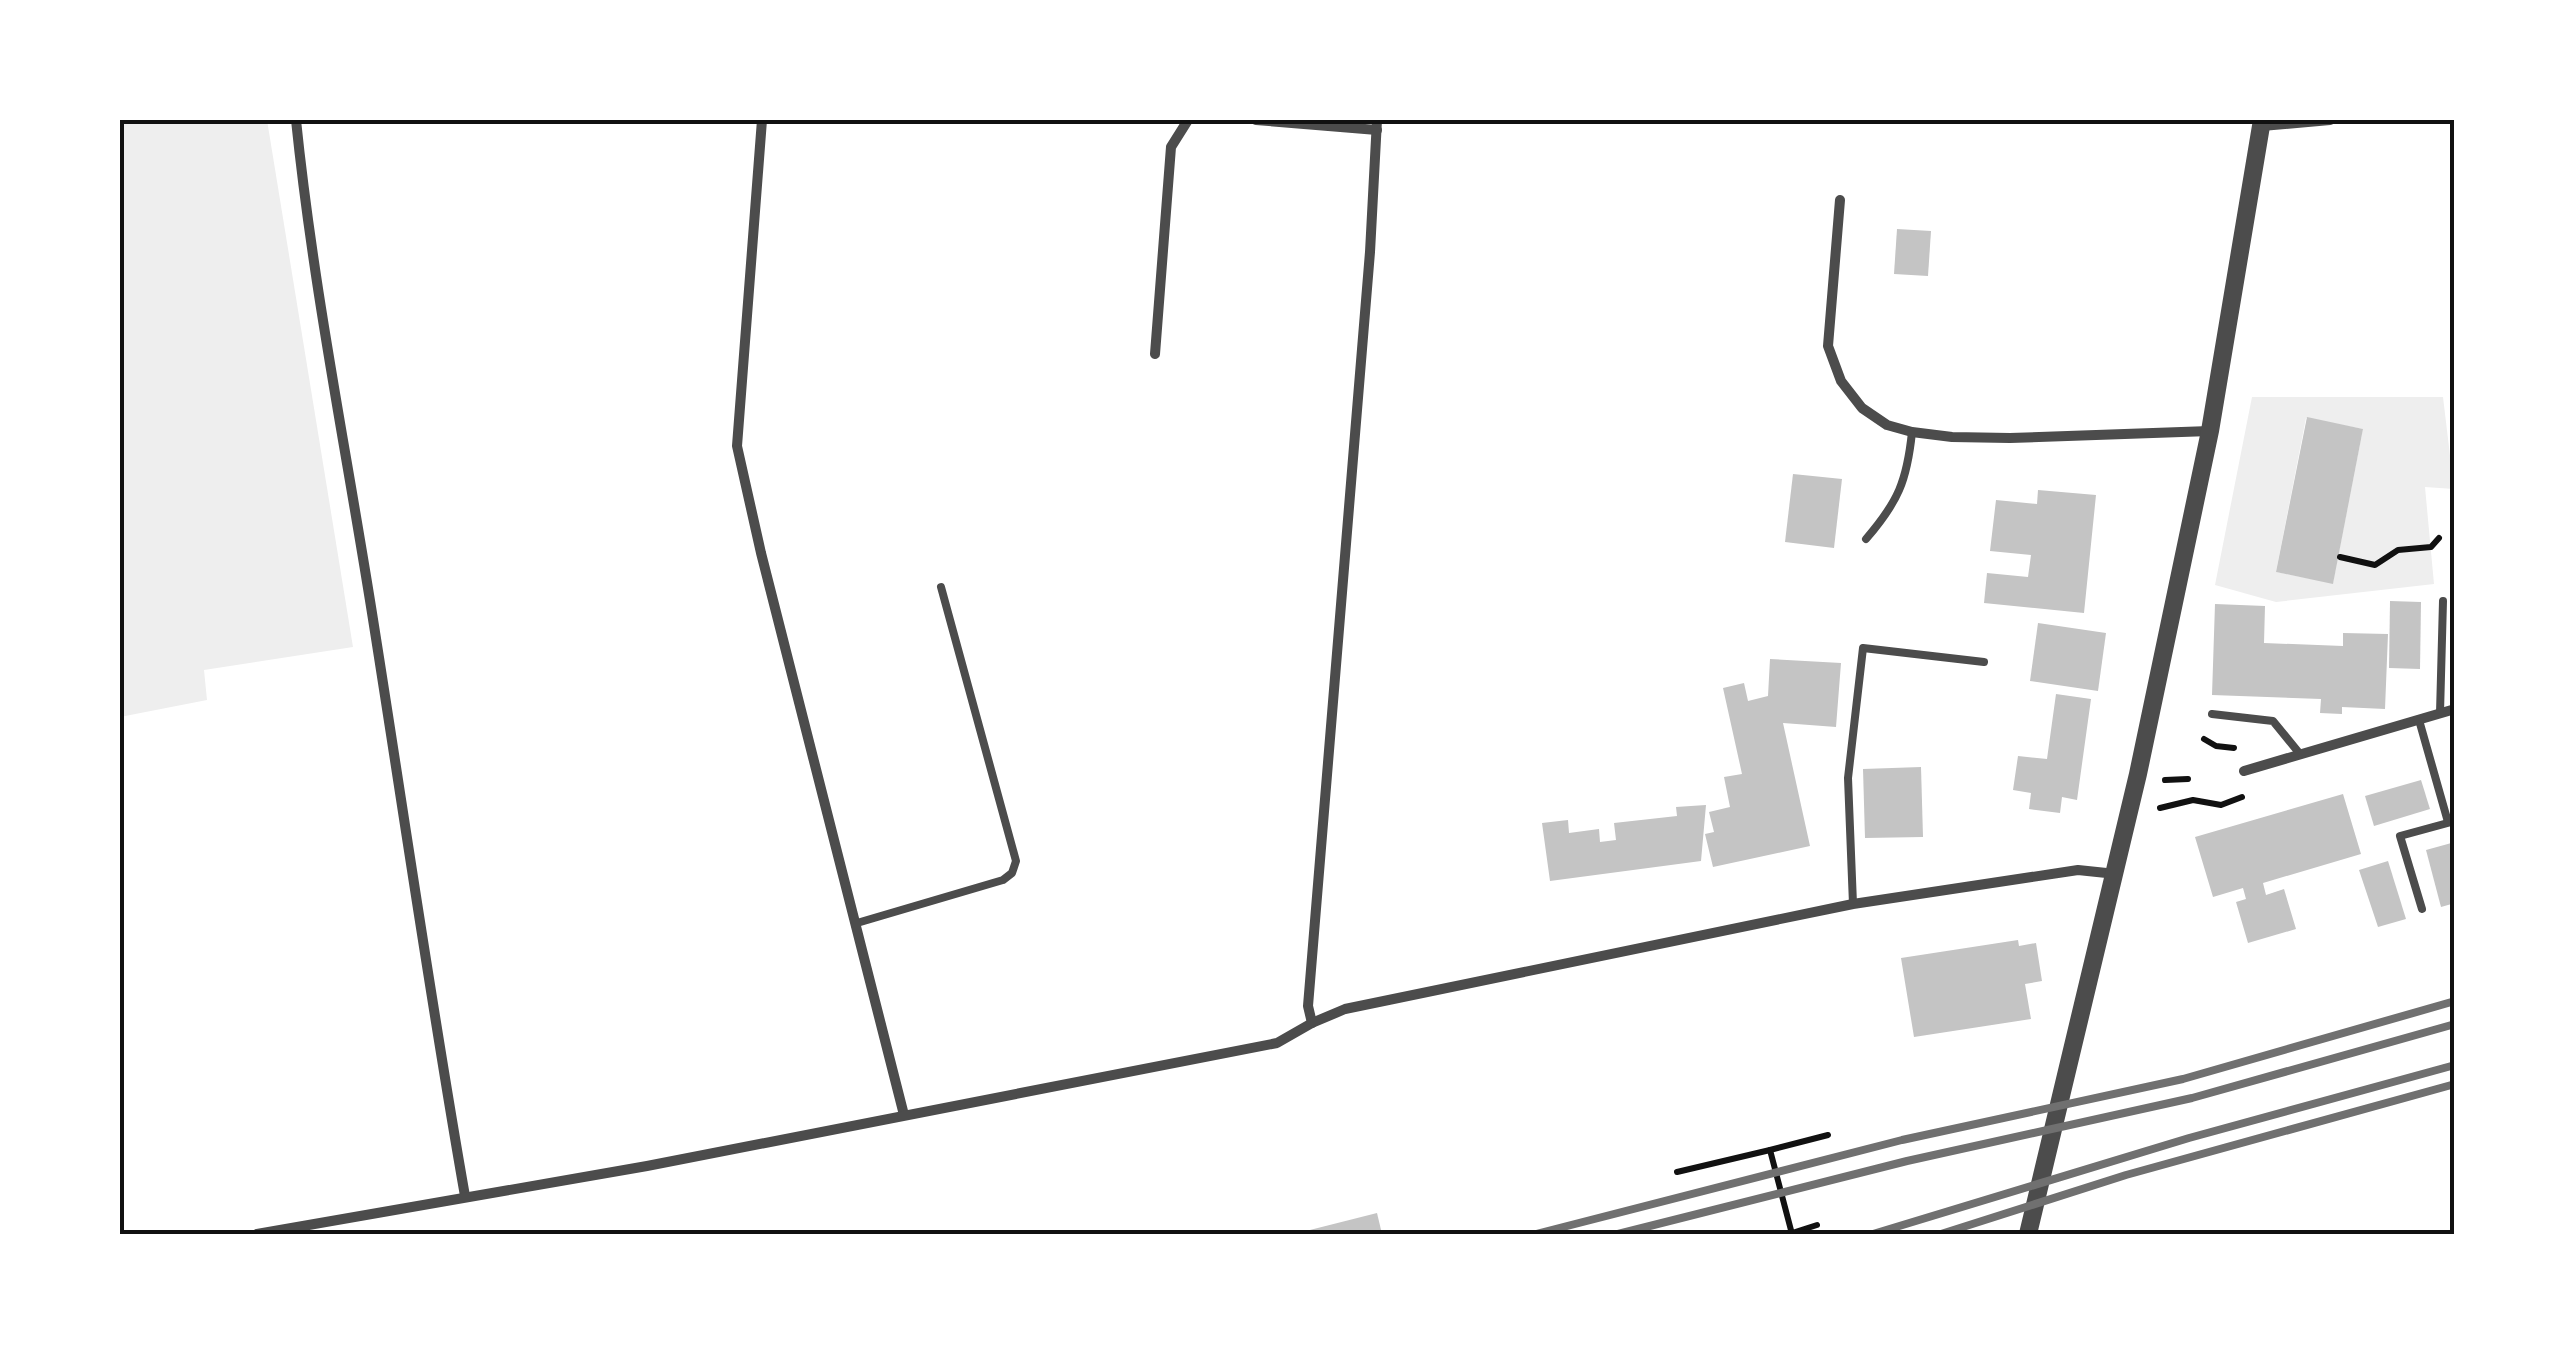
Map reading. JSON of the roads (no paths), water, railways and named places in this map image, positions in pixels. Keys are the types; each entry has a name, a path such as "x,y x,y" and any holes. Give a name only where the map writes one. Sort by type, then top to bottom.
{"street":[{"path":"296,120 311,257 465,1196"},
{"path":"762,120 737,446 904,1115"},
{"path":"1155,354 1171,147 1188,120"},
{"path":"1256,120 1377,125 1308,1006 1312,1023"},
{"path":"2028,1234 2117,874 2210,431 2262,123 2330,120"},
{"path":"1840,200 1828,346 1841,381 1862,408 1887,425 1912,432 2010,438 2210,431"},
{"path":"2244,771 2455,709"},
{"path":"256,1234 647,1166 1277,1044 1346,1009 1853,904 2078,870 2117,874"}],"lane":[{"path":"1866,539 1897,500 1907,474 1912,432"},
{"path":"856,923 1003,880 1012,873 1016,862 940,587"},
{"path":"2440,714 2443,601"},
{"path":"1853,904 1848,778 1863,648 1984,662"},
{"path":"2212,714 2273,721 2300,754"},
{"path":"2419,720 2452,822 2400,836 2422,909"}],"railway":[{"path":"1536,1234 1902,1140 2183,1079 2455,1001"},
{"path":"1618,1234 1907,1161 2192,1098 2455,1024"},
{"path":"1873,1234 2189,1138 2455,1065"},
{"path":"1941,1234 2126,1175 2455,1084"}]}
